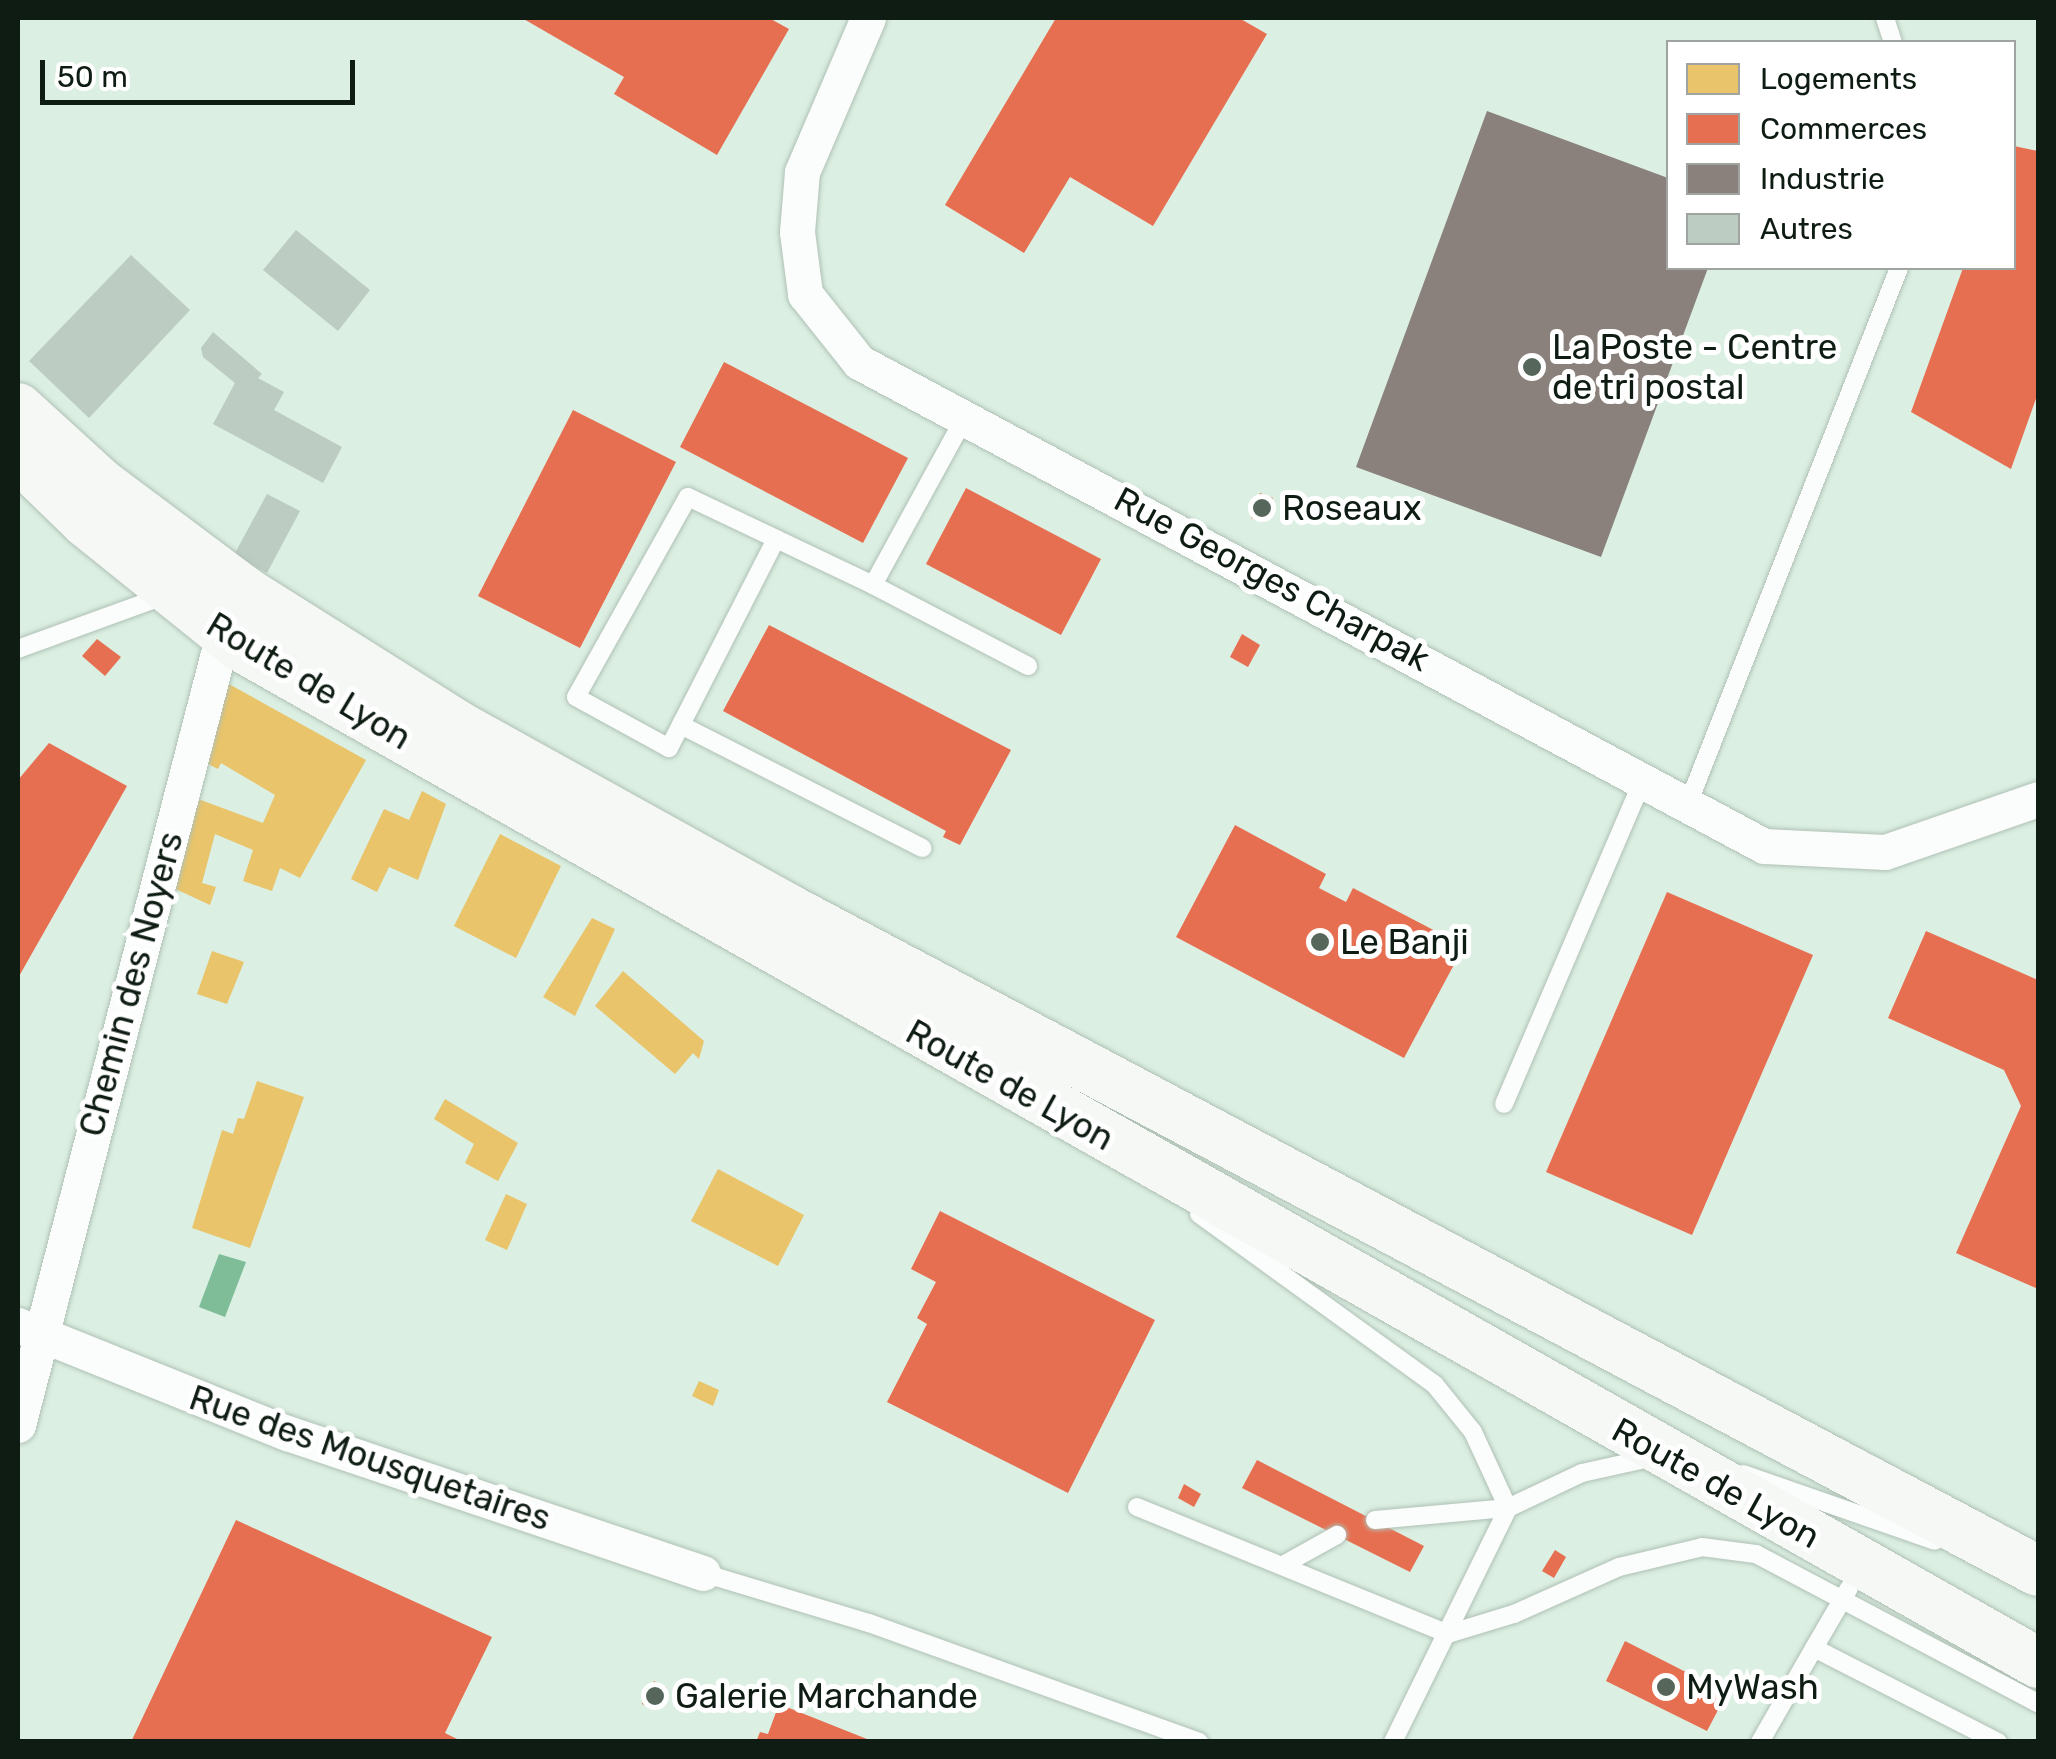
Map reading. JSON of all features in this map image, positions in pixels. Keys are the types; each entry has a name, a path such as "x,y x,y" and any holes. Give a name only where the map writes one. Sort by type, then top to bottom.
{"main road":[{"name":"Route de Lyon","path":"18,408 100,483 247,593 458,726 806,918 2038,1571"},
{"name":"Route de Lyon","path":"18,456 171,593 223,634 1667,1455 1852,1581 2038,1663"}],"street":[{"name":"Rue Georges Charpak","path":"868,18 802,172 796,232 806,294 860,362 1764,846 1885,852 2038,799"},
{"name":"Chemin des Noyers","path":"18,1425 28,1330 223,634"},
{"name":"Rue des Mousquetaires","path":"28,1330 288,1433 703,1573"}],"lane":[{"path":"1688,804 1898,270"},
{"path":"873,586 965,417"},
{"path":"776,539 669,748 576,697 688,496 873,586 1028,666"},
{"path":"19,650 171,593"},
{"path":"681,725 922,848"},
{"path":"1504,1104 1643,780"},
{"path":"1078,1123 1435,1385 1473,1432 1508,1508"},
{"path":"1376,1520 1508,1508 1582,1473 1667,1455 1775,1482 2038,1580"},
{"path":"1137,1506 1448,1634 1514,1614 1619,1567 1702,1547 1756,1554 1852,1581 1920,1639 2038,1703"},
{"path":"1392,1742 1508,1508"},
{"path":"1283,1564 1337,1535"},
{"path":"703,1573 869,1623 1198,1742"},
{"path":"1760,1742 1852,1581"},
{"path":"1920,1639 2038,1683"},
{"path":"1814,1648 1998,1742"}],"shaded area":[{"path":"219,1254 246,1262 225,1317 199,1307"}],"building: Logements":[{"path":"227,683 366,760 300,878 280,868 272,891 243,881 253,850 215,834 202,883 216,887 210,905 167,885 190,796 263,823 275,795 221,763 218,769 200,760"},
{"path":"422,791 446,804 418,880 389,867 377,892 351,879 384,809 409,820"},
{"path":"500,834 561,866 516,958 454,926"},
{"path":"592,918 615,929 575,1016 543,997"},
{"path":"212,951 244,962 227,1004 197,994"},
{"path":"623,971 704,1041 699,1059 693,1053 675,1074 595,1006"},
{"path":"257,1081 304,1097 250,1248 192,1228 222,1130 233,1134 238,1118 244,1119"},
{"path":"445,1099 518,1143 498,1181 465,1163 474,1144 434,1119"},
{"path":"718,1169 804,1215 778,1266 691,1221"},
{"path":"506,1194 527,1204 507,1250 485,1240"},
{"path":"699,1381 719,1390 713,1406 692,1396"}],"building: Commerces":[{"path":"522,18 769,18 789,29 717,155 614,94 624,77"},
{"path":"1056,18 1239,18 1267,34 1153,226 1070,177 1024,253 945,205"},
{"path":"2016,146 2038,151 2038,393 2011,469 1911,412 1962,270 2016,270"},
{"path":"724,362 908,458 863,543 680,447"},
{"path":"573,410 676,462 580,648 478,596"},
{"path":"966,488 1101,559 1061,635 926,564"},
{"name":"Roseaux","path":"1260,493 1273,498 1264,522 1251,518"},
{"path":"769,625 1011,750 960,845 943,837 946,831 723,711"},
{"path":"1242,634 1260,645 1248,667 1230,657"},
{"path":"97,639 121,657 105,676 82,656"},
{"path":"49,743 127,786 18,978 18,780"},
{"name":"Le Banji","path":"1235,825 1326,874 1319,888 1346,902 1353,888 1464,946 1404,1058 1176,937"},
{"path":"1667,892 1813,955 1692,1235 1546,1172"},
{"path":"1926,931 2038,980 2038,1289 1956,1253 2021,1106 2004,1070 1888,1018"},
{"path":"940,1211 1155,1320 1068,1493 887,1402 927,1324 917,1318 936,1282 911,1269"},
{"path":"1257,1460 1424,1546 1410,1572 1242,1488"},
{"path":"1184,1484 1201,1494 1194,1507 1178,1498"},
{"path":"236,1520 492,1637 445,1733 463,1742 131,1742"},
{"path":"1555,1550 1566,1557 1554,1578 1542,1571"},
{"name":"MyWash","path":"1625,1641 1727,1693 1707,1731 1606,1681"},
{"name":"Galerie Marchande","path":"654,1681 667,1688 656,1710 642,1704"},
{"path":"779,1704 872,1742 756,1742 760,1732 768,1734"}],"building: Industrie":[{"name":"La Poste - Centre de tri postal","path":"1487,111 1666,177 1666,270 1707,270 1601,557 1356,467"}],"building: Autres":[{"path":"296,230 370,290 338,331 263,270"},
{"path":"131,255 190,310 89,418 29,361"},
{"path":"213,332 262,374 258,378 284,392 274,410 342,447 323,483 213,424 235,383 203,357 201,348"},
{"path":"267,494 300,511 267,573 234,555"}],"place":[{"name":"La Poste - Centre de tri postal","path":"1532,367"},
{"name":"Roseaux","path":"1262,508"},
{"name":"Le Banji","path":"1320,942"},
{"name":"MyWash","path":"1666,1687"},
{"name":"Galerie Marchande","path":"655,1696"}]}
